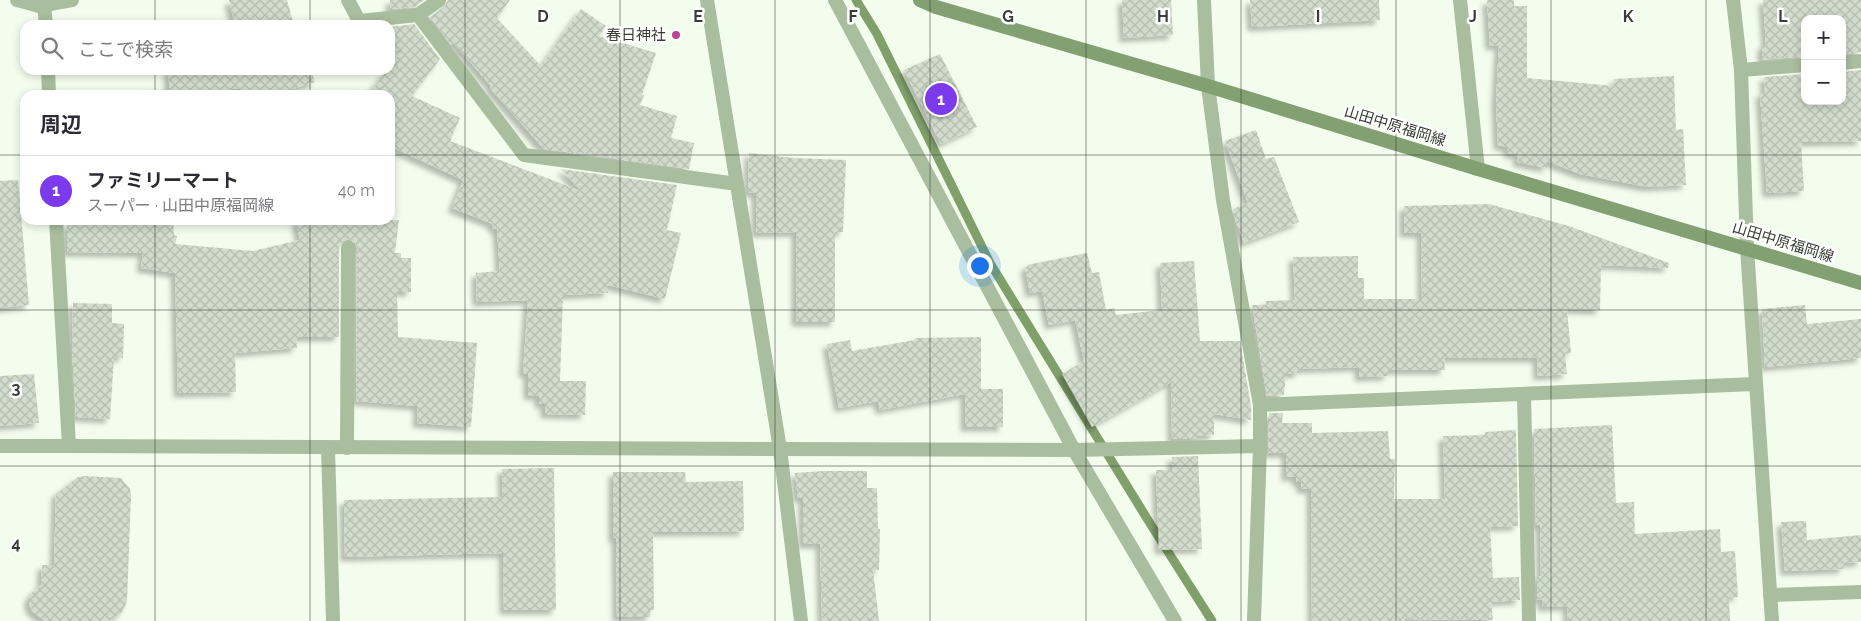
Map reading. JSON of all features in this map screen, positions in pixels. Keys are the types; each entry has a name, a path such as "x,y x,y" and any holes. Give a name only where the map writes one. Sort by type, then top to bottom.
{"main road":[{"name":"山田中原福岡線","path":"920,0 1861,283"}],"street":[{"path":"17,0 39,6 72,0"},
{"path":"348,0 359,20"},
{"path":"370,20 418,15 439,0"},
{"path":"707,0 780,449 801,621"},
{"path":"835,0 1074,450 1175,621"},
{"path":"1204,0 1208,86 1223,200 1260,405 1254,621"},
{"path":"1460,0 1478,169"},
{"path":"1733,0 1741,70 1746,248 1772,621"},
{"path":"44,5 46,20"},
{"path":"418,15 524,155 737,184"},
{"path":"1846,63 1861,61"},
{"path":"1741,70 1801,65"},
{"path":"48,75 49,90"},
{"path":"56,225 69,446"},
{"path":"347,448 348,248"},
{"path":"1260,405 1755,384"},
{"path":"1524,394 1529,621"},
{"path":"0,446 1074,450 1260,446"},
{"path":"328,448 332,621"},
{"path":"1770,595 1861,592"}],"building":[{"path":"229,0 287,0 293,20 234,20"},
{"path":"390,0 424,0 415,7 390,9"},
{"path":"448,0 510,0 497,18 541,66 581,9 606,26 599,36 656,53 640,105 677,116 671,138 694,143 689,169 544,149 490,88 491,86 453,42 451,45 430,17 444,7"},
{"path":"1122,0 1171,0 1173,35 1124,38"},
{"path":"1250,0 1379,0 1380,20 1252,27"},
{"path":"1487,0 1514,0 1514,6 1527,6 1527,78 1614,86 1614,79 1674,76 1676,130 1683,129 1686,185 1648,187 1580,174 1547,161 1547,168 1517,162 1518,154 1509,154 1507,147 1498,145 1496,102 1499,45 1490,46"},
{"path":"1763,0 1861,0 1861,52 1846,54 1846,15 1801,15 1801,56 1762,60 1762,45 1766,45"},
{"path":"414,24 440,59 412,96 460,118 450,141 581,191 561,169 677,185 667,230 681,233 665,299 608,285 608,293 563,295 560,381 586,381 585,415 545,414 545,404 539,404 539,396 528,395 528,374 523,373 528,300 477,302 476,273 500,271 497,229 492,228 493,224 452,208 463,180 395,148 395,90 372,90 383,75 395,75 395,60 405,47 395,51 395,26"},
{"path":"940,54 977,127 941,144 904,70"},
{"path":"1861,70 1861,141 1801,142 1804,191 1767,193 1760,93 1765,93 1764,77 1801,74 1801,105 1846,105 1846,72"},
{"path":"168,75 313,75 315,82 289,90 241,90 240,88 170,90"},
{"path":"1256,130 1266,159 1274,157 1299,222 1244,243 1233,209 1248,203 1225,141"},
{"path":"749,153 794,158 846,160 843,232 835,232 835,322 796,322 796,232 756,233 756,193 748,192"},
{"path":"18,180 20,225 22,225 29,305 0,308 0,181"},
{"path":"1489,204 1569,226 1669,263 1668,268 1601,265 1600,310 1567,309 1571,353 1565,354 1567,374 1538,376 1537,358 1444,358 1445,370 1388,370 1388,376 1359,377 1359,367 1299,369 1299,373 1286,374 1284,395 1267,396 1252,305 1266,305 1266,301 1295,300 1293,257 1358,256 1358,278 1364,278 1364,299 1422,299 1421,233 1404,233 1404,206"},
{"path":"395,220 399,220 395,253 401,253 401,258 411,258 411,292 397,292 398,337 477,343 471,427 417,423 418,406 356,401 357,248 355,243 349,239 343,241 339,248 339,337 298,337 296,338 297,348 235,353 236,392 178,393 175,273 141,268 143,253 67,252 67,225 173,225 174,235 177,236 175,244 253,251 300,240 297,225 395,225"},
{"path":"1087,253 1092,273 1099,272 1106,310 1114,308 1116,315 1162,310 1160,263 1194,261 1200,341 1240,341 1251,406 1251,420 1214,414 1214,435 1197,436 1197,439 1172,439 1171,382 1092,427 1062,374 1084,361 1075,320 1049,325 1042,291 1030,293 1025,267 1027,265"},
{"path":"73,303 112,304 112,323 124,324 123,358 114,357 110,419 76,417 72,349"},
{"path":"1805,305 1807,324 1861,319 1861,358 1765,367 1762,309"},
{"path":"981,337 981,389 1003,389 1003,427 965,427 965,394 880,410 878,401 839,408 827,344 850,340 852,351 915,340 915,338"},
{"path":"34,374 39,423 0,426 0,376"},
{"path":"1269,413 1283,413 1282,423 1312,423 1312,433 1388,431 1390,459 1395,459 1394,499 1445,499 1443,436 1485,435 1485,432 1516,430 1518,526 1490,527 1493,578 1519,577 1520,600 1491,602 1493,620 1312,621 1311,489 1301,489 1301,482 1296,482 1296,476 1286,477 1286,453 1268,453"},
{"path":"1612,425 1616,503 1634,502 1635,534 1720,529 1721,552 1735,551 1738,597 1729,597 1730,621 1568,621 1567,606 1542,607 1542,599 1537,600 1537,576 1541,576 1540,525 1536,525 1534,429"},
{"path":"1198,456 1202,549 1159,550 1156,470 1172,470 1172,457"},
{"path":"554,468 556,610 504,610 503,553 345,557 344,500 503,497 502,469"},
{"path":"867,471 867,488 877,488 878,529 880,529 879,570 873,570 879,621 822,621 820,544 803,544 803,498 798,498 795,473"},
{"path":"613,472 685,472 686,482 743,481 744,531 653,532 654,610 650,610 650,617 617,617 616,538 613,538"},
{"path":"78,477 121,478 130,489 127,602 121,614 108,621 45,621 32,611 29,599 32,593 41,585 42,565 54,565 56,494"},
{"path":"1806,521 1807,540 1861,535 1861,562 1843,563 1844,569 1785,571 1781,522"}],"waterway":[{"path":"856,0 877,34 990,263 1212,621"}],"place":[{"name":"春日神社","path":"676,35"},
{"name":"ファミリーマート","path":"941,99"}]}
